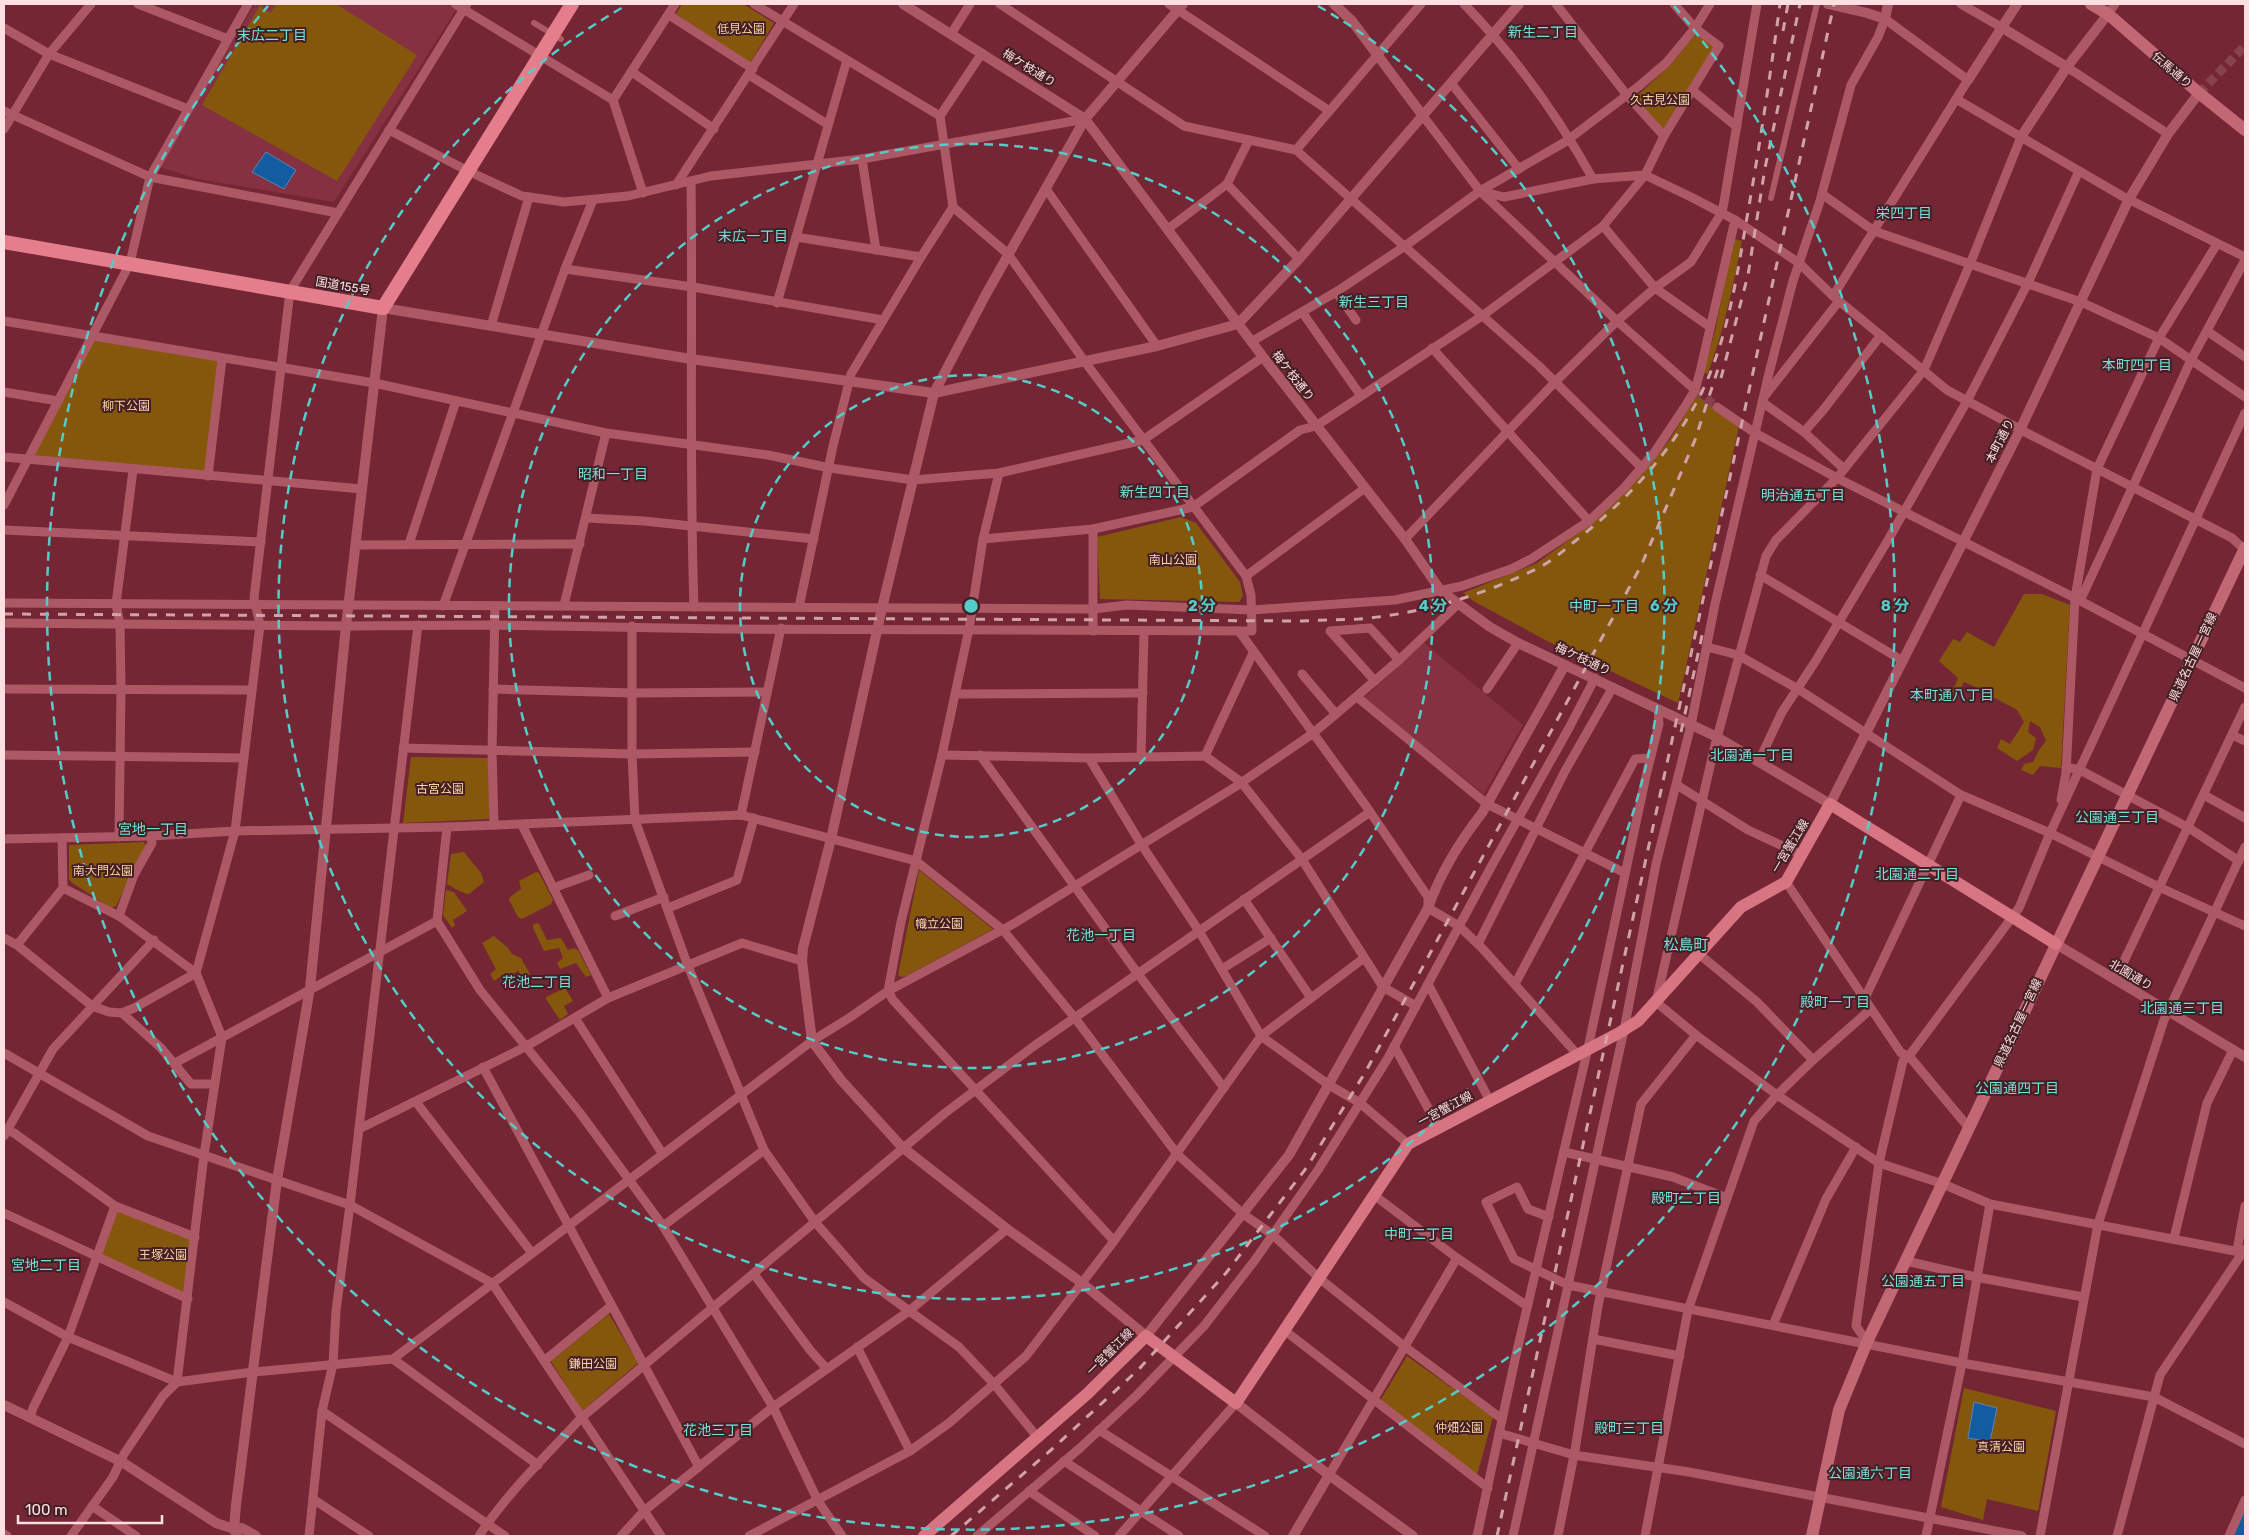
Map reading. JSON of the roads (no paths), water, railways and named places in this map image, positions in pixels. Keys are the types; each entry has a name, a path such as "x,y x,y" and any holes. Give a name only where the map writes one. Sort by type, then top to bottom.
{"highway":[{"name":"国道155号","path":"4,242 383,308 572,4"}],"main road":[{"name":"伝馬通り","path":"2102,6 2199,93 2245,130"},
{"name":"県道名古屋一宮線","path":"1812,1536 1839,1410 1867,1342 2245,549"},
{"name":"一宮蟹江線","path":"924,1536 1038,1438 1146,1336 1236,1403 1408,1144 1638,1021 1741,907 1786,882 1830,804"},
{"path":"1830,804 2056,944"}],"street":[{"path":"4,129 8,114 49,54 91,4"},
{"path":"138,4 228,39"},
{"path":"4,505 130,263 150,177 248,4"},
{"path":"455,4 466,7 540,56 613,100 643,193"},
{"path":"613,100 675,4"},
{"path":"754,4 940,116"},
{"path":"676,185 794,4"},
{"name":"梅ケ枝通り","path":"903,4 1085,119 1168,228 1262,357 1405,539 1442,591 1490,627 1518,643 1691,725"},
{"path":"951,34 970,4"},
{"path":"1334,4 1352,21 1480,191 1554,263 1694,390"},
{"path":"1296,150 1328,110 1420,4"},
{"path":"1464,4 1493,35 1570,137 1593,178"},
{"path":"234,1534 277,1180 310,988 324,829 383,308 691,359 934,393 1157,346 1238,324 1300,259 1519,4"},
{"path":"1556,4 1626,94 1664,136"},
{"path":"983,539 1093,530 1193,507 1300,430 1316,426 1482,316 1603,226 1645,175 1664,136 1719,46 1695,28 1674,4"},
{"path":"1251,342 1336,292 1405,246 1480,191 1570,137 1666,64 1695,28 1710,4"},
{"path":"1405,539 1555,382 1617,321 1655,288 1691,262 1722,212 1757,4"},
{"path":"1771,198 1818,4"},
{"path":"1828,4 1885,19 1968,80"},
{"path":"1513,1536 1624,1030 1656,864 1691,725 1762,401 1799,263 1822,194 1850,85 1878,38 1888,4"},
{"path":"1961,4 2067,68 2168,134"},
{"path":"1762,401 1836,298 1874,231 2017,4"},
{"path":"1005,5 1184,126 1296,150 1555,382 1642,468"},
{"path":"1328,110 1176,6 1085,119 1008,254 934,393 877,628 831,839 803,948 802,961 812,1041 841,1080 902,1147 1007,1229 1082,1283 1146,1336 1289,1156 1428,908 1435,889 1466,833 1487,804 1565,665"},
{"path":"2102,6 2067,68 2021,136 1970,264 1924,370 1837,478 1776,540 1766,556 1717,738 1656,1002 1696,1035 1777,1095 1879,1163 1943,1184 1990,1204 2243,1251"},
{"path":"4,938 17,945 92,1006 109,1012 122,1013 134,1008 196,972 235,831 260,625 254,598 290,291 466,7"},
{"path":"669,15 827,124"},
{"path":"534,23 561,39"},
{"path":"4,28 49,54 188,109"},
{"path":"799,607 848,382 883,320 953,207 940,116 982,53"},
{"path":"777,303 846,60"},
{"path":"632,72 714,129"},
{"path":"1452,83 1519,169"},
{"path":"1692,90 1737,126"},
{"name":"本町通り","path":"1830,804 2020,430 2129,199 2168,134 2199,93"},
{"path":"1956,99 2129,199 2245,258 2191,360 2133,486 2077,599"},
{"path":"8,114 150,177 338,213"},
{"path":"389,130 468,171 522,196 564,202 643,193 711,176 816,165 862,158 1085,119"},
{"path":"1168,228 1227,184 1249,140"},
{"path":"862,158 876,250"},
{"path":"1759,761 1782,712 1798,689 1904,511 1967,401 2028,284 2079,171"},
{"path":"1480,191 1504,197 1593,178 1645,175 1722,212 1799,263 1836,298 1947,390 2020,430 2197,519 2232,538 2245,549"},
{"path":"691,181 693,287 690,443 694,607"},
{"path":"1227,184 1300,259"},
{"path":"1046,189 1157,346"},
{"path":"1822,194 1874,231 2081,302 2158,338 2245,398"},
{"path":"491,326 530,197"},
{"path":"443,606 565,269 593,200"},
{"path":"4,623 632,626 1144,632 1252,631 1252,595 1246,576 1085,362 1008,254 953,207"},
{"path":"4,603 882,608 1093,608 1127,605 1252,610 1395,600 1442,591 1511,569 1531,559 1588,521 1624,488 1654,453 1694,390 1735,220"},
{"path":"1603,226 1655,288 1710,327"},
{"path":"796,237 921,257"},
{"path":"2050,833 2065,789 2077,599 2096,469 2158,338 2218,244"},
{"path":"565,269 693,287 883,320"},
{"path":"1336,292 1356,320"},
{"path":"1302,312 1361,396"},
{"path":"4,322 222,360 280,367 374,383 606,433 690,443 768,455 830,468 913,480 999,473 1143,440 1262,357"},
{"path":"2207,331 2245,357"},
{"path":"1804,432 1881,335"},
{"path":"1432,348 1588,521"},
{"path":"208,476 222,360"},
{"path":"4,392 58,401"},
{"path":"409,544 456,401"},
{"path":"1762,401 1804,432 1844,469"},
{"path":"1717,407 1755,433 1837,478 2077,599 2245,688"},
{"path":"1867,1342 1856,1326 1879,1163 1903,1061 1909,1056 2014,918 2050,833 2245,413"},
{"path":"564,606 606,433"},
{"path":"4,457 362,489"},
{"path":"119,837 121,690 120,624 116,604 133,470"},
{"path":"999,473 983,539 969,629 942,755 901,922 888,991 893,1000 1114,1241"},
{"path":"1246,576 1365,488"},
{"path":"586,518 644,521 693,528 814,539"},
{"path":"4,530 261,542"},
{"path":"1093,530 1093,631"},
{"path":"356,544 580,544"},
{"path":"1760,575 1839,620 1903,661"},
{"path":"4,1302 68,1337 177,1382 253,1372 393,1359 812,1041 888,991 953,954 1003,930 1241,782 1312,734 1399,660 1458,604"},
{"path":"494,825 492,751 495,606"},
{"path":"309,1536 322,1411 333,1364 336,1311 418,625"},
{"path":"632,626 632,754 635,820 688,966 764,1150 815,1222 864,1278 959,1347 994,1384 1038,1438"},
{"path":"741,815 781,628"},
{"path":"1375,681 1330,630 1370,628 1399,660"},
{"path":"1141,756 1144,632"},
{"path":"1239,632 1370,812 1428,897 1428,908"},
{"path":"1487,689 1518,643"},
{"path":"1707,647 1738,655 1798,689 1867,732 1961,795 2050,833 2161,888 2245,926"},
{"path":"1205,756 1253,653"},
{"path":"1302,674 1336,714"},
{"path":"976,1536 1099,1430 1174,1357 1204,1326 1230,1294 1273,1235 1318,1170 1394,1046 1595,678"},
{"path":"1478,944 1565,771 1613,687"},
{"path":"4,689 252,690"},
{"path":"493,689 632,693 767,692"},
{"path":"955,694 1143,693"},
{"path":"1357,697 1487,804 1625,873"},
{"path":"2115,980 2161,888 2245,707"},
{"path":"1478,1536 1527,1306 1564,1152 1582,1051 1625,873 1650,758 1660,724 1658,709"},
{"path":"1691,725 1759,761 1830,804"},
{"path":"2232,735 2245,741"},
{"path":"403,748 632,754 754,752"},
{"path":"4,755 244,758"},
{"path":"942,755 1089,758 1205,756 1241,782 1301,858 1383,987 1416,1006"},
{"path":"980,755 1138,974 1224,1088"},
{"path":"1089,758 1141,844 1199,931 1261,1036 1329,1085 1360,1103 1408,1144"},
{"path":"1515,984 1635,759 1650,758"},
{"path":"2066,767 2080,770 2189,828 2239,861"},
{"path":"1677,785 1748,830 1802,855"},
{"path":"1864,1000 1961,795"},
{"path":"2204,795 2245,818"},
{"path":"480,1536 487,1524 581,1418 754,1274 902,1147 1075,1018 1301,858 1370,812"},
{"path":"4,839 151,836 235,831 522,825 741,815 916,861 1003,930 1075,1018 1177,1154 1243,1214 1273,1235 1319,1278 1404,1346 1502,1420"},
{"path":"668,908 737,880 754,818"},
{"path":"522,825 608,998"},
{"path":"447,827 437,921 480,990 580,1112 663,1226 773,1407 818,1500 842,1536"},
{"path":"119,916 134,875 152,842 151,836"},
{"path":"17,945 63,888 62,838"},
{"path":"2040,1536 2067,1382 2098,1224 2164,1020 2245,847"},
{"path":"553,888 589,875"},
{"path":"1786,882 1901,1053 1909,1056 1968,1128"},
{"path":"63,888 119,916 196,972 222,1037 204,1155 177,1382 163,1396 122,1462 71,1536"},
{"path":"615,916 664,897"},
{"path":"1244,899 1311,998"},
{"path":"1428,908 1459,926 1582,1051"},
{"path":"175,1063 310,988 437,921"},
{"path":"1222,969 1271,938"},
{"path":"154,940 54,1049 5,1131 14,1133 115,1206 195,1236"},
{"path":"359,1129 525,1047 608,998 742,943 802,961"},
{"name":"北園通り","path":"2056,944 2245,1057"},
{"path":"1699,954 1757,1002 1813,1060"},
{"path":"749,1536 765,1533 818,1500 910,1451 949,1423 1026,1356 1114,1241 1261,1036 1364,958"},
{"path":"1428,984 1490,1101"},
{"path":"1645,1536 1688,1310 1754,1121 1777,1095 1813,1060 1871,1009"},
{"path":"122,1013 175,1063 191,1084 214,1084"},
{"path":"575,1018 662,1154"},
{"path":"1558,1536 1574,1455 1601,1293 1641,1104 1696,1035"},
{"path":"1394,1046 1439,1128"},
{"path":"2174,1238 2207,1103 2233,1050"},
{"path":"4,1052 148,1136 350,1205 492,1283 661,1536"},
{"path":"483,1067 698,1467"},
{"path":"416,1102 532,1253"},
{"path":"1773,1326 1826,1199 1856,1147"},
{"path":"663,1226 764,1150"},
{"path":"1564,1152 1673,1177 1726,1198"},
{"path":"1549,1217 1528,1209 1517,1186 1486,1202 1514,1259 1568,1285 1688,1310 2154,1397 2245,1444"},
{"path":"1374,1195 1457,1258 1527,1306"},
{"path":"1926,1536 1962,1362 1990,1204"},
{"path":"30,1418 33,1408 68,1337 115,1206"},
{"path":"2117,1536 2160,1375 2243,1251 2245,1206"},
{"path":"4,1214 188,1299"},
{"path":"621,1536 644,1511 773,1407 909,1311 1007,1229"},
{"path":"1293,1536 1457,1258"},
{"path":"1906,1261 1976,1277 2083,1297"},
{"path":"754,1274 810,1350 827,1369"},
{"path":"544,1361 611,1306"},
{"path":"1284,1330 1488,1488"},
{"path":"1593,1339 1680,1356"},
{"path":"858,1347 910,1451"},
{"path":"393,1359 538,1465"},
{"path":"1119,1536 1236,1403 1413,1536"},
{"path":"4,1405 122,1462 234,1534"},
{"path":"322,1411 505,1536"},
{"path":"1099,1430 1171,1478 1265,1536"},
{"path":"1499,1434 1574,1455 1659,1467 2022,1536"},
{"path":"1064,1461 1179,1536"},
{"path":"1029,1491 1095,1536"},
{"path":"313,1499 369,1536"},
{"path":"2229,1536 2245,1500"},
{"path":"92,1506 136,1536"},
{"path":"234,1534 242,1528 256,1536"}],"water":[{"path":"266,152 296,170 284,189 252,172"},
{"path":"1974,1402 1997,1408 1990,1442 1968,1438"}],"waterway":[{"path":"2237,1536 2245,1518"}],"tunnel":[{"path":"2199,93 2245,46"},
{"path":"1695,390 1717,407"}],"railway":[{"path":"4,614 1302,621 1382,617 1427,608 1471,596 1514,579 1550,561 1614,508 1666,450 1694,406 1714,364 1731,304 1755,168 1780,4"},
{"path":"1783,31 1788,4"},
{"path":"1721,378 1748,275 1765,168 1800,4"},
{"path":"1497,1536 1834,4"},
{"path":"951,1536 1051,1450 1139,1369 1226,1273 1307,1167 1366,1071 1641,566 1695,440 1718,369"},
{"path":"1681,732 1703,631"}],"district":[{"name":"新生二丁目","path":"1543,32"},
{"name":"末広二丁目","path":"272,35"},
{"name":"栄四丁目","path":"1904,213"},
{"name":"末広一丁目","path":"753,236"},
{"name":"新生三丁目","path":"1374,302"},
{"name":"本町四丁目","path":"2137,365"},
{"name":"昭和一丁目","path":"613,474"},
{"name":"新生四丁目","path":"1155,492"},
{"name":"明治通五丁目","path":"1803,495"},
{"name":"中町一丁目","path":"1604,606"},
{"name":"本町通八丁目","path":"1952,695"},
{"name":"北園通一丁目","path":"1752,755"},
{"name":"公園通三丁目","path":"2117,817"},
{"name":"宮地一丁目","path":"153,829"},
{"name":"北園通二丁目","path":"1917,874"},
{"name":"花池一丁目","path":"1101,935"},
{"name":"松島町","path":"1686,945"},
{"name":"花池二丁目","path":"537,982"},
{"name":"殿町一丁目","path":"1835,1002"},
{"name":"北園通三丁目","path":"2182,1008"},
{"name":"公園通四丁目","path":"2017,1088"},
{"name":"殿町二丁目","path":"1686,1198"},
{"name":"中町二丁目","path":"1419,1234"},
{"name":"宮地二丁目","path":"46,1265"},
{"name":"公園通五丁目","path":"1923,1281"},
{"name":"殿町三丁目","path":"1629,1428"},
{"name":"花池三丁目","path":"718,1430"},
{"name":"公園通六丁目","path":"1870,1473"}],"park label":[{"name":"低見公園","path":"741,29"},
{"name":"久古見公園","path":"1660,100"},
{"name":"柳下公園","path":"126,406"},
{"name":"南山公園","path":"1173,560"},
{"name":"古宮公園","path":"440,789"},
{"name":"南大門公園","path":"103,871"},
{"name":"幟立公園","path":"939,924"},
{"name":"王塚公園","path":"163,1255"},
{"name":"鎌田公園","path":"593,1364"},
{"name":"仲畑公園","path":"1459,1428"},
{"name":"真清公園","path":"2001,1447"}]}
